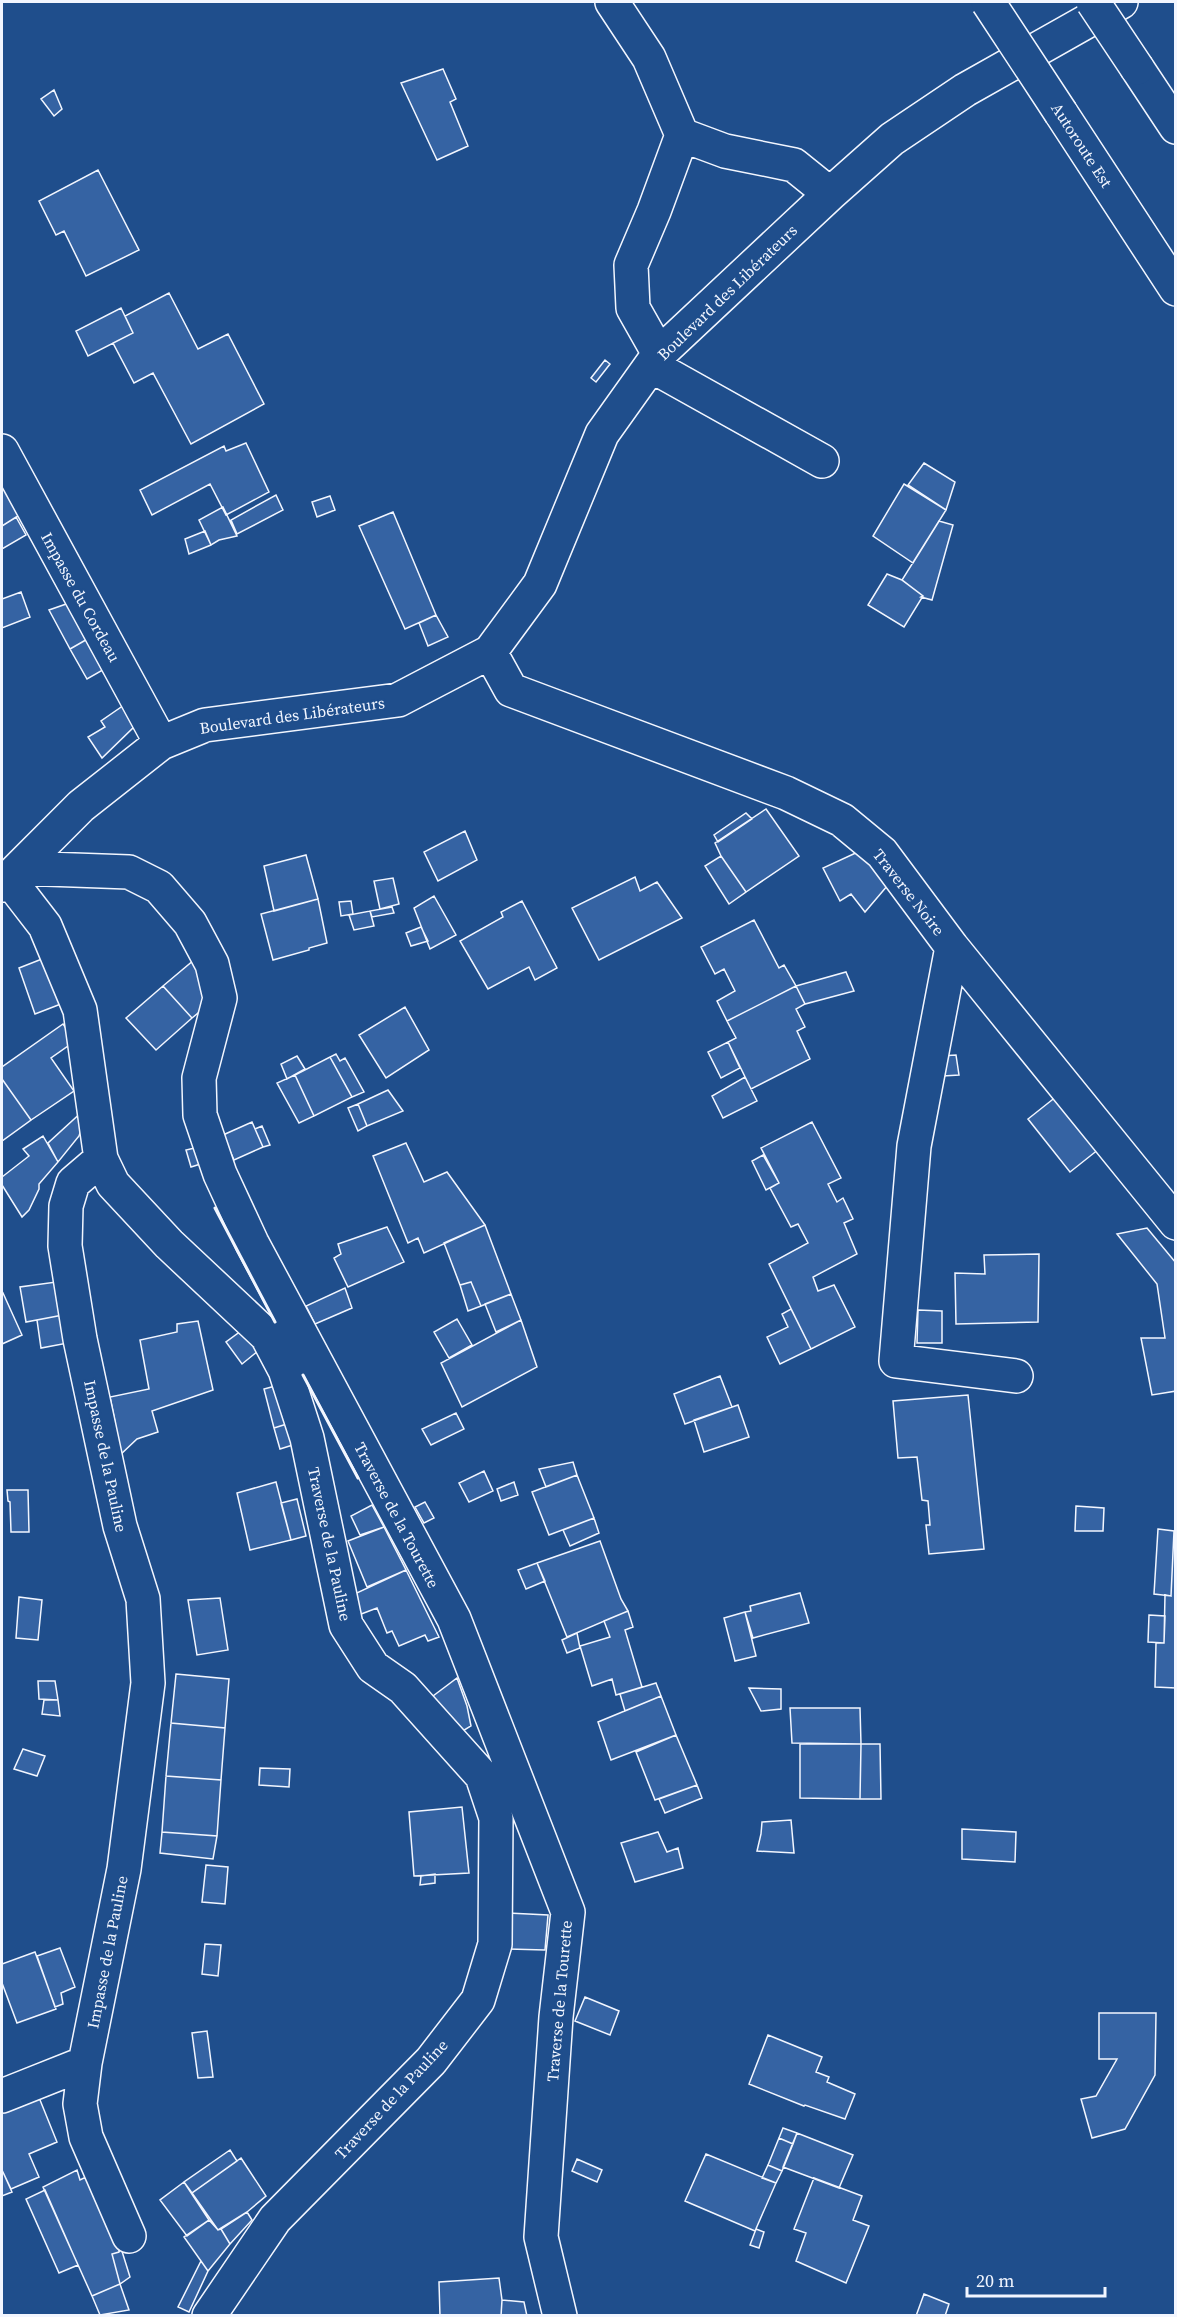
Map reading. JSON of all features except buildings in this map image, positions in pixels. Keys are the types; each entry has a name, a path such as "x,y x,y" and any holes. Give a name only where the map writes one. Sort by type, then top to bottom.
{"main road":[{"path":"612,2 649,58 682,135 654,211 630,265 633,308 655,360 822,461"},
{"name":"Autoroute Est","path":"988,2 1176,289"},
{"path":"1093,2 1176,127"},
{"name":"Boulevard des Libérateurs","path":"9,877 81,806 161,743 205,725 398,700 490,652 540,584 603,434 655,360 830,194 892,140 965,90 1121,2"},
{"path":"682,135 725,151 794,165 830,194"},
{"name":"Impasse du Cordeau","path":"2,451 161,743"},
{"name":"Traverse Noire","path":"490,652 511,690 786,793 842,820 882,853 952,947 1176,1223"},
{"name":"Traverse de la Tourette","path":"9,877 129,872 159,887 190,923 212,964 220,998 199,1078 200,1115 220,1174 252,1243 454,1619 568,1912 556,2017 541,2237 560,2316"},
{"path":"9,877 45,926 80,1010 102,1159"},
{"path":"952,947 914,1146 896,1362 1016,1376"},
{"name":"Impasse de la Pauline","path":"102,1159 73,1183 66,1206 65,1246 80,1339 120,1526 143,1599 148,1683 124,1869 85,2063 80,2104 86,2137 129,2236"},
{"name":"Traverse de la Pauline","path":"102,1159 113,1184 169,1244 267,1335 285,1370 307,1438 346,1625 373,1667 403,1688 482,1776 496,1818 495,1944 478,2000 430,2061 275,2219 209,2316"},
{"path":"2,2096 85,2063"}],"wall":[{"path":"215,1208 275,1322"},
{"path":"303,1375 358,1478"}]}
